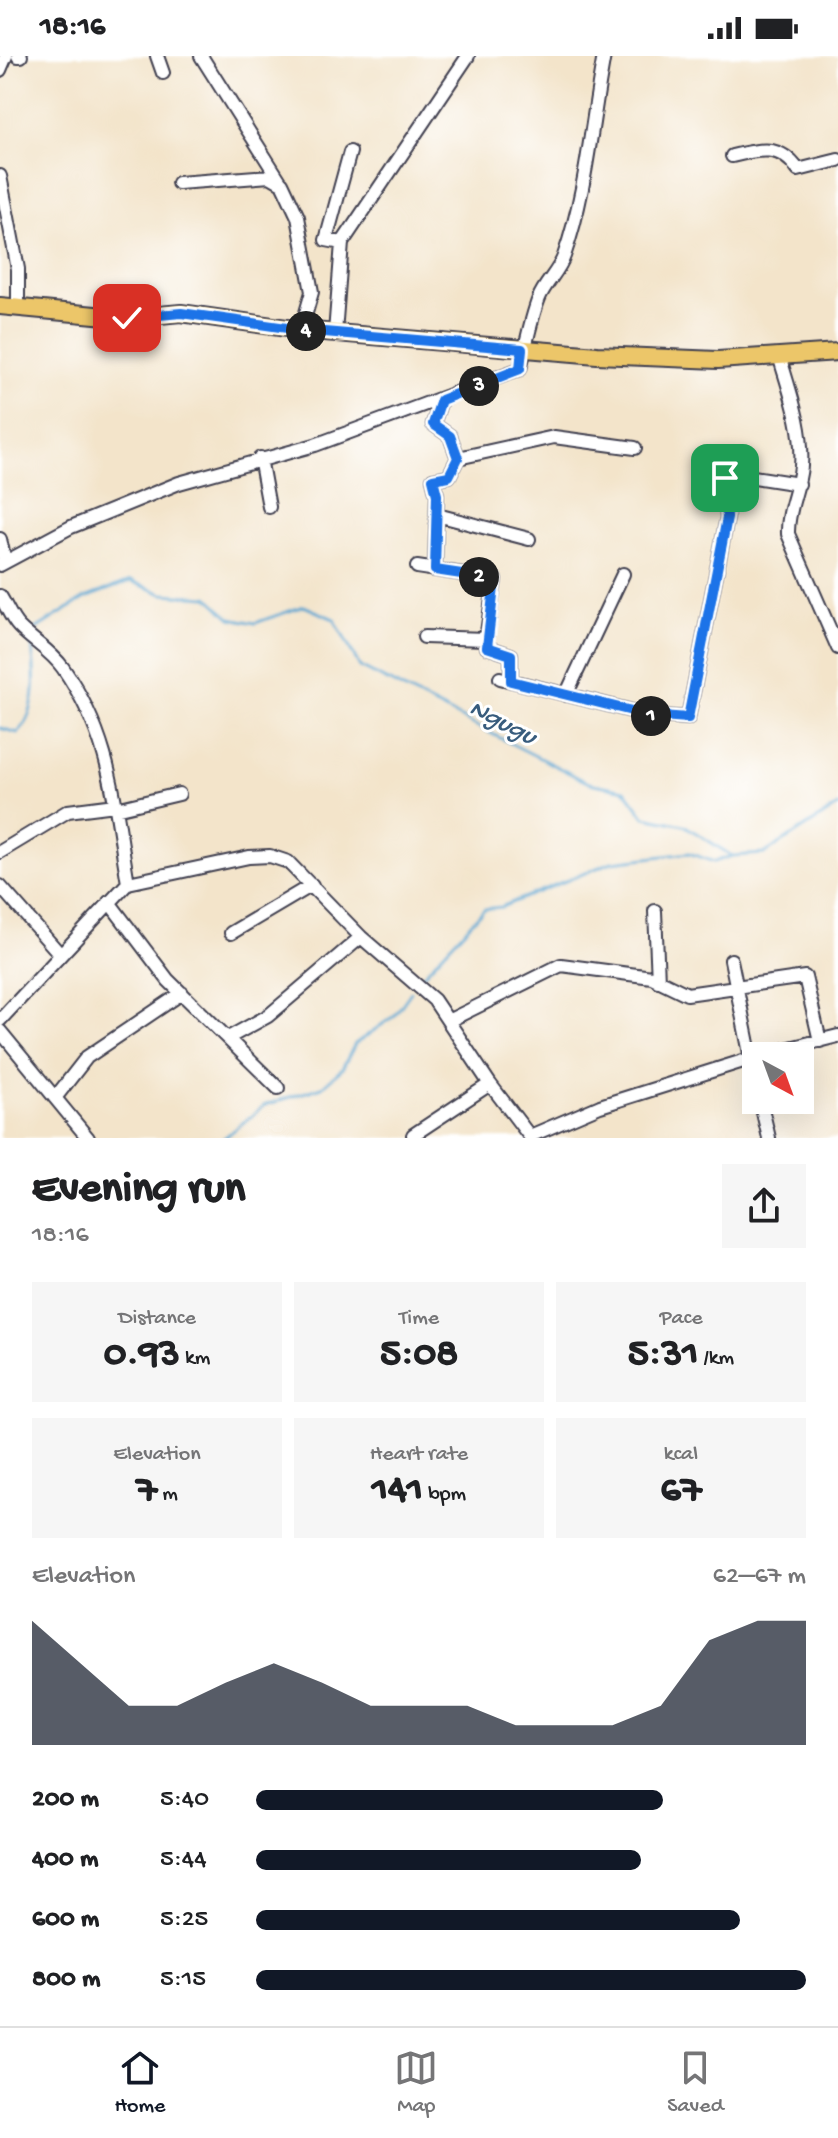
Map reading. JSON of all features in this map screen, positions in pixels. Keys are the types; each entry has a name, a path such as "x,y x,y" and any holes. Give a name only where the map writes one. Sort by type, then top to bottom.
{"main road":[{"path":"0,306 127,318 181,313 335,333 522,349 718,360 838,352"}],"street":[{"path":"0,70 6,56"},
{"path":"157,56 163,73"},
{"path":"201,56 282,183 298,217 312,292 301,330"},
{"path":"335,333 342,243 468,56"},
{"path":"0,539 2,563 84,521 179,483 315,445 516,371 521,366 522,349 540,294 563,260 579,204 592,142 595,103 604,56"},
{"path":"732,156 765,148 789,157 798,170 838,160"},
{"path":"342,243 326,240 350,152"},
{"path":"0,176 18,269 18,307"},
{"path":"178,183 270,176 282,183"},
{"path":"779,355 800,440 799,484 787,517 788,534 838,648"},
{"path":"435,570 437,515 433,479 449,476 458,458 450,436 433,424 441,400"},
{"path":"458,458 554,437 635,448"},
{"path":"260,458 269,507"},
{"path":"417,567 495,579 486,639 487,647 511,655 506,680 648,715 688,718 727,518 725,478 728,473 799,484"},
{"path":"437,515 529,539"},
{"path":"566,695 623,574"},
{"path":"0,596 17,626 49,651 97,729 106,751 128,883"},
{"path":"424,637 486,639"},
{"path":"0,852 46,820 68,811 115,807 179,794"},
{"path":"0,1020 59,953 128,883 249,857 270,856 288,862 361,937 422,987 531,1137 600,1106 742,1061"},
{"path":"231,933 312,885"},
{"path":"0,886 59,953"},
{"path":"109,902 182,993 278,1088"},
{"path":"655,911 658,981"},
{"path":"228,1038 268,1016 361,937"},
{"path":"731,960 751,1042"},
{"path":"448,1021 561,965 658,981 687,994 805,977 820,1041"},
{"path":"55,1098 87,1057 182,993"},
{"path":"0,1031 88,1138"},
{"path":"814,1042 838,1036"},
{"path":"415,1138 413,1135 490,1084"},
{"path":"763,1114 769,1138"}],"waterway":[{"name":"Ngugu","path":"31,632 85,598 131,581 163,594 208,597 231,618 255,623 304,606 334,619 360,667 589,783 625,790 645,817 684,825 732,856 764,854 838,806"},
{"name":"Ngugu","path":"0,728 18,733 25,724 34,691 32,644"},
{"path":"421,977 484,909 501,907 612,862 689,853 714,862 732,856"},
{"path":"224,1138 265,1105 322,1087 342,1069 355,1044 394,1016 411,992"}],"route":[{"path":"127,318 181,313 301,330 522,349 520,369 441,400 433,424 450,436 458,458 449,476 433,479 437,495 435,570 495,579 487,647 511,655 511,681 648,715 688,718 727,518 725,478"}]}
